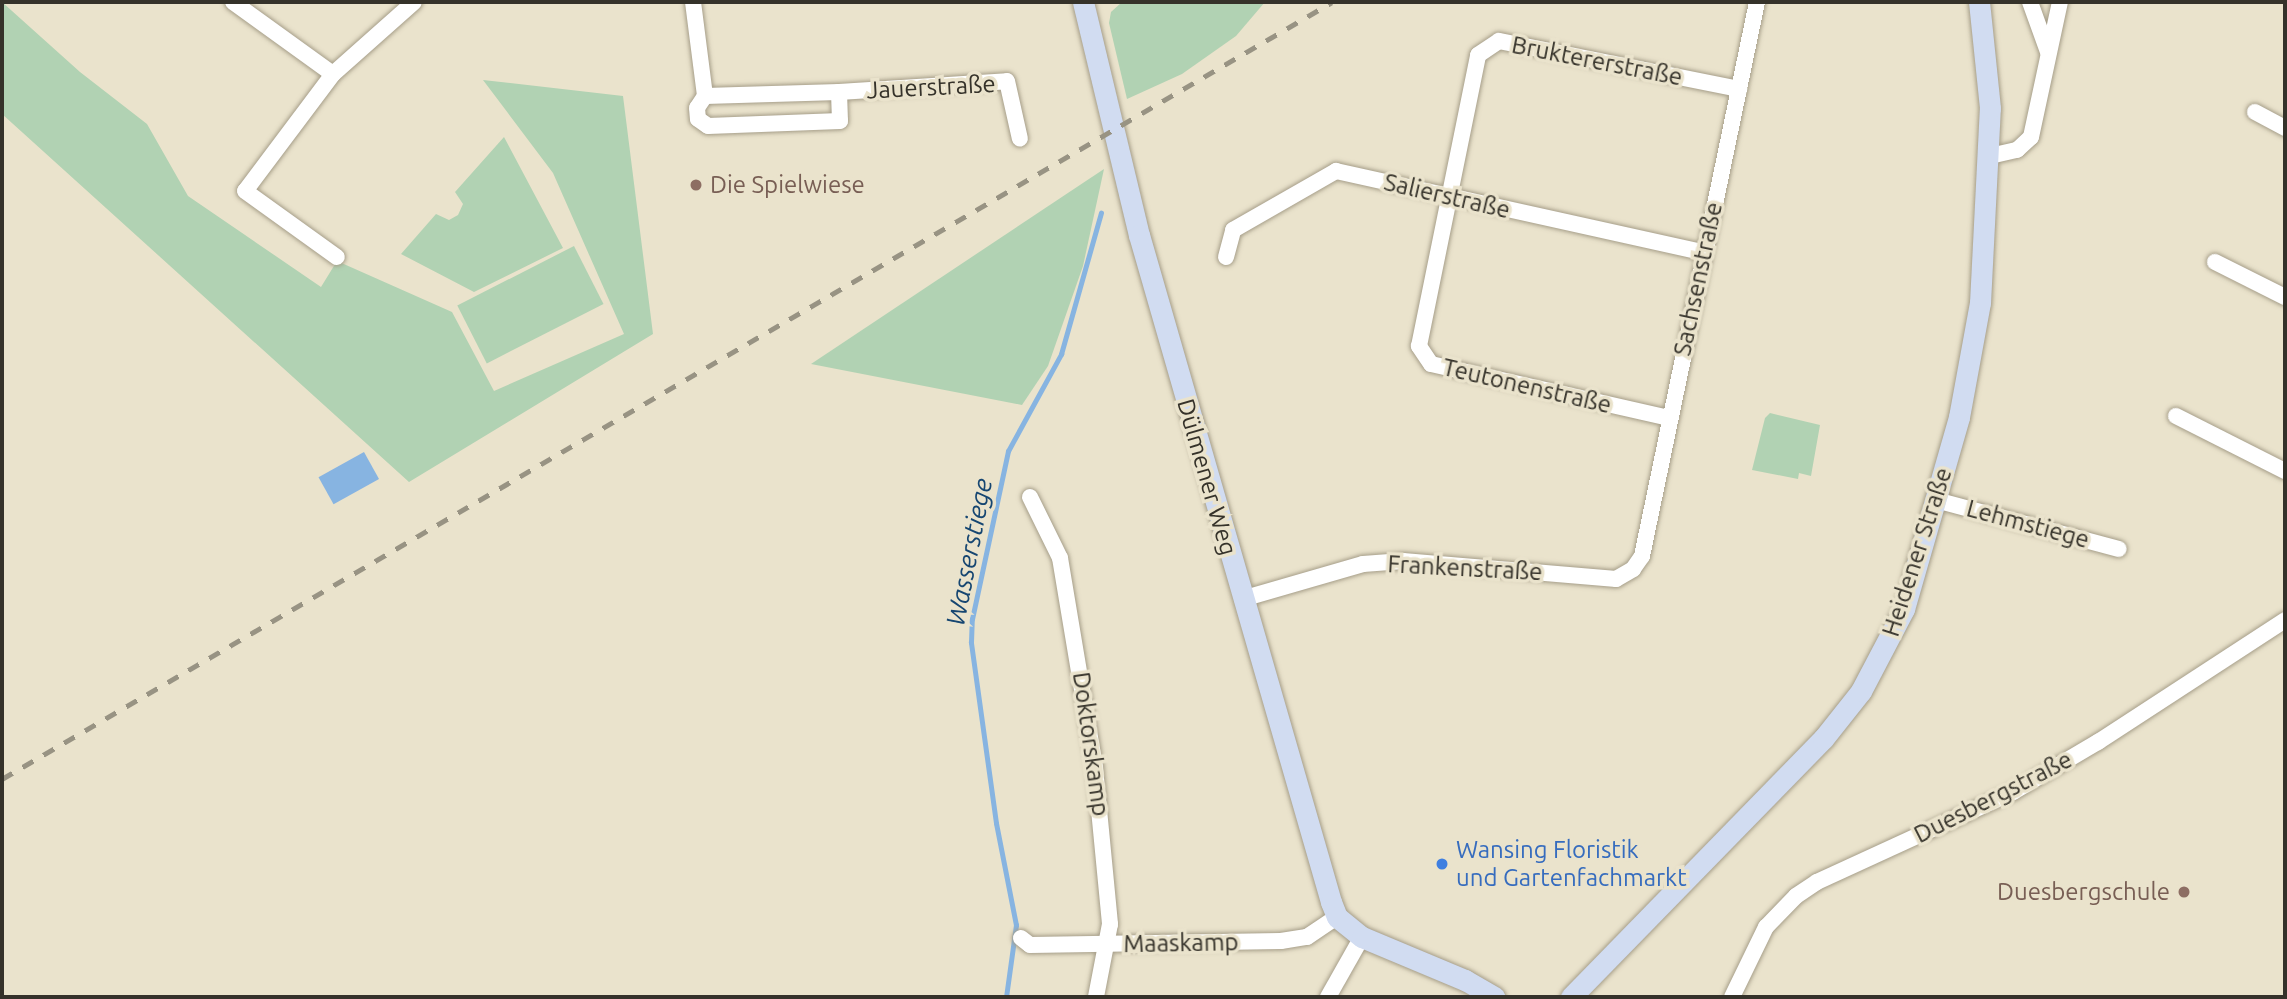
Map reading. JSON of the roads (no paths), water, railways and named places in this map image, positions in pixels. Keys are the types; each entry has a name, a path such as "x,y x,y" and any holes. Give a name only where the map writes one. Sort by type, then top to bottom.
{"street":[{"path":"233,2 334,74"},
{"path":"337,257 244,191 334,74 414,2"},
{"name":"Jauerstraße","path":"693,2 705,96 697,108 698,119 708,127 840,121 839,92"},
{"name":"Dülmener Weg","path":"1083,2 1139,235 1242,599 1337,917"},
{"name":"Sachsenstraße","path":"1642,556 1702,252 1758,2"},
{"name":"Heidener Straße","path":"1571,997 1814,749 1861,691 1904,609 1959,417 1980,303 1990,156 1979,2"},
{"path":"2030,2 2048,52"},
{"path":"1990,156 2017,150 2031,137 2060,2"},
{"name":"Bruktererstraße","path":"1450,197 1478,55 1499,41 1739,89"},
{"name":"Jauerstraße","path":"705,96 839,92 1007,82 1020,139"},
{"path":"2255,112 2285,128"},
{"name":"Salierstraße","path":"1226,257 1233,230 1335,171 1702,252"},
{"name":"Teutonenstraße","path":"1450,197 1419,346 1431,364 1669,418"},
{"path":"2215,262 2285,296"},
{"path":"2176,416 2285,471"},
{"name":"Doktorskamp","path":"1030,497 1059,558 1073,629 1106,851 1107,944 1096,997"},
{"name":"Lehmstiege","path":"1936,500 2119,549"},
{"name":"Frankenstraße","path":"1242,599 1363,564 1485,565 1616,579 1633,569 1642,556"},
{"name":"Duesbergstraße","path":"1732,997 1766,927 1796,896 1817,882 2013,792 2098,743 2285,620"},
{"path":"1337,917 1362,937 1465,980 1495,997"},
{"name":"Maaskamp","path":"1021,938 1030,946 1281,941 1307,937 1337,917"},
{"path":"1328,997 1362,937"}],"water":[{"path":"364,452 379,479 334,504 319,477"}],"waterway":[{"name":"Wasserstiege","path":"1006,997 1016,925 996,823 971,642 972,619 1008,451 1061,354 1101,213"}],"railway":[{"path":"2,779 1332,2"}],"place":[{"name":"Die Spielwiese","path":"696,185"},
{"name":"Wansing Floristik und Gartenfachmarkt","path":"1442,864"},
{"name":"Duesbergschule","path":"2184,892"}]}
